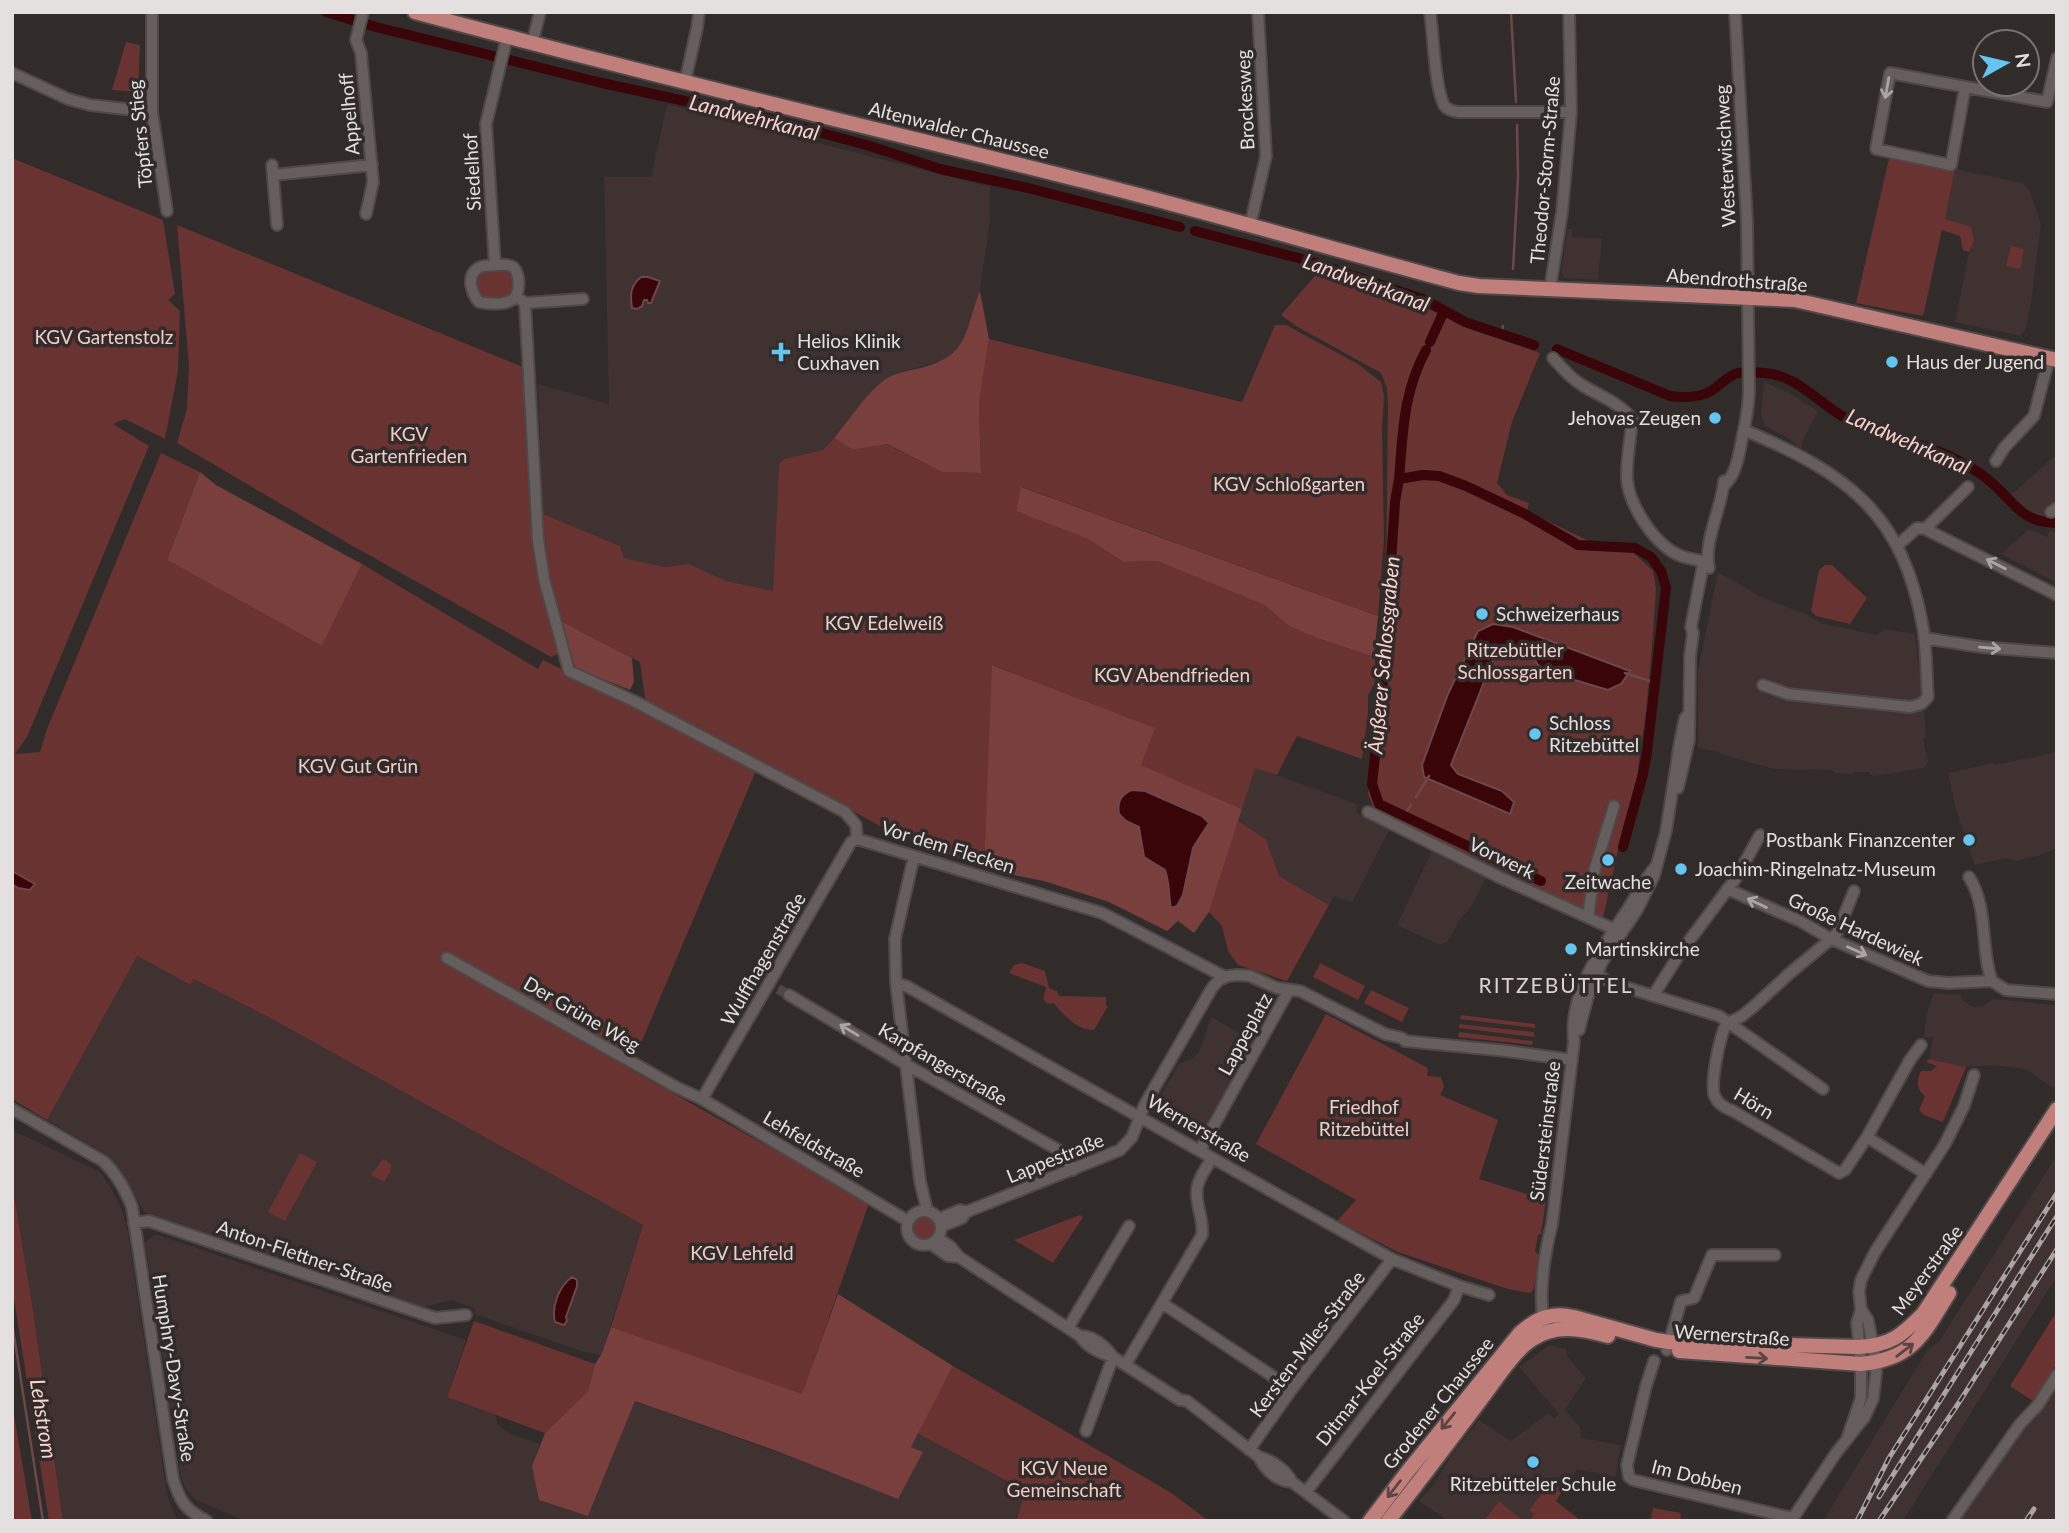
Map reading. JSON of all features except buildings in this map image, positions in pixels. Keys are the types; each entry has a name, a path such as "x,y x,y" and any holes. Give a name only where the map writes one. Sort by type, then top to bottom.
{"main road":[{"name":"Altenwalder Chaussee","path":"415,12 504,50 532,44 1092,183 1459,283 1494,287"},
{"name":"Abendrothstraße","path":"1494,287 1795,300 2053,359"},
{"name":"Meyerstraße","path":"1866,1347 1894,1340 1923,1314 2057,1109"},
{"name":"Meyerstraße","path":"1868,1363 1895,1357 1922,1335 2057,1124"},
{"name":"Wernerstraße","path":"1543,1317 1565,1315 1656,1340 1668,1346 1866,1347"},
{"name":"Grodener Chaussee","path":"1370,1521 1520,1333 1532,1322 1543,1317"},
{"name":"Wernerstraße","path":"1546,1333 1576,1328 1709,1355 1868,1363"},
{"name":"Grodener Chaussee","path":"1388,1521 1520,1350 1531,1339 1546,1333"}],"street":[{"name":"Töpfers Stieg","path":"152,12 152,112 167,211"},
{"path":"532,44 540,12"},
{"path":"685,82 699,12"},
{"name":"Brockesweg","path":"1250,226 1266,156 1258,12"},
{"path":"1430,12 1440,90 1445,106 1450,111 1571,112"},
{"name":"Theodor-Storm-Straße","path":"1550,289 1562,212 1571,112 1569,12"},
{"name":"Westerwischweg","path":"1735,12 1747,222 1747,299"},
{"name":"Appelhoff","path":"362,14 356,40 361,53 373,182 366,214"},
{"name":"Siedelhof","path":"495,265 486,124 504,50"},
{"path":"1965,88 1951,164 1876,149 1890,73 2047,102 2057,58"},
{"path":"12,73 68,99 90,105 152,112"},
{"path":"278,225 272,170 372,165"},
{"path":"520,300 515,268 495,265 479,267 474,271 471,283 479,302 583,299"},
{"name":"Südersteinstraße","path":"1546,1333 1542,1294 1546,1246 1552,1224 1577,1006 1656,866 1670,809 1680,742 1685,718 1689,713 1693,633 1697,628 1704,597 1713,529 1736,443 1743,433 1749,402 1747,299"},
{"name":"Vor dem Flecken","path":"520,300 531,402 538,540 544,579 569,671 636,702 845,812 856,825 856,839 1102,913 1225,977"},
{"path":"1553,358 1565,373 1580,384 1627,412 1632,419 1627,461 1628,485 1636,510 1652,533 1679,556 1707,562"},
{"path":"1996,461 2004,448 2034,416 2053,359"},
{"path":"1743,433 1824,469 1844,482 1869,506 1898,545 1911,576 1924,638 1928,697 1925,702 1910,707 1788,694 1763,685"},
{"path":"1925,528 1968,487"},
{"path":"1898,545 1917,528 1925,528 2057,595"},
{"path":"1924,638 1982,647 2057,653"},
{"path":"1588,917 1595,867 1614,806"},
{"name":"Vorwerk","path":"1368,812 1618,932"},
{"path":"1653,996 1677,958 1736,878 1760,835"},
{"name":"Wulffhagenstraße","path":"702,1099 773,986 851,842 856,839"},
{"path":"915,856 895,939 896,983 923,1211"},
{"path":"1969,877 1982,916 1992,981"},
{"name":"Große Hardewiek","path":"1727,888 1928,981 1992,981 2006,990 2057,994"},
{"path":"1730,1022 1753,1007 1834,936 1854,891"},
{"name":"Der Grüne Weg","path":"447,958 665,1081 702,1099"},
{"path":"1593,974 1615,984 1718,1016 1823,1088"},
{"name":"Lappeplatz","path":"1200,1150 1289,990 1277,988 1247,975 1225,977"},
{"path":"1140,1117 1212,988 1225,977"},
{"name":"Wernerstraße","path":"896,983 908,987 1392,1259 1489,1295"},
{"path":"1289,990 1300,992 1385,1034 1405,1041 1572,1059"},
{"name":"Karpfangerstraße","path":"789,995 1062,1152 1073,1170"},
{"name":"Hörn","path":"1730,1022 1724,1027 1713,1084 1713,1093 1718,1102 1839,1174 1845,1170 1867,1138"},
{"path":"1921,1045 1867,1138 1926,1174"},
{"path":"1791,1520 1847,1439 1861,1398 1868,1363 1866,1347 1857,1323 1861,1309 1860,1285 1863,1275 1945,1144 1964,1106 1975,1075"},
{"name":"Lehfeldstraße","path":"702,1099 908,1221"},
{"name":"Humphry-Davy-Straße","path":"12,1109 57,1134 66,1143 99,1163 117,1184 134,1223 173,1479 179,1497 198,1519"},
{"name":"Lappestraße","path":"940,1222 960,1210 966,1212 1120,1150 1132,1137 1140,1117"},
{"path":"1126,1364 1202,1234 1196,1191 1198,1182 1212,1158"},
{"path":"923,1211 908,1221 908,1233 911,1239 921,1245 935,1241"},
{"path":"923,1211 940,1222 935,1241"},
{"name":"Anton-Flettner-Straße","path":"134,1223 149,1222 435,1318 466,1315"},
{"path":"1068,1328 1129,1226"},
{"path":"935,1241 948,1256 959,1257 1080,1336 1087,1336 1105,1346 1113,1357 1180,1400 1187,1401 1254,1453 1263,1467 1283,1482 1292,1482 1344,1521"},
{"path":"1668,1346 1681,1301 1694,1298 1712,1255 1775,1255"},
{"name":"Kersten-Miles-Straße","path":"1254,1453 1292,1389 1392,1259"},
{"name":"Ditmar-Koel-Straße","path":"1306,1492 1454,1300 1459,1286"},
{"path":"1162,1303 1292,1389"},
{"path":"1086,1431 1113,1357"},
{"name":"Im Dobben","path":"1654,1361 1629,1454 1629,1477 1791,1520"},
{"path":"1952,1521 2057,1376"}],"shaded area":[{"name":"Helios Klinik Cuxhaven","path":"667,104 990,187 990,220 980,291 961,344 946,360 904,371 866,399 823,450 785,459 779,464 773,591 726,581 689,564 664,567 623,558 620,546 543,514 538,384 609,404 604,177 651,177"},
{"path":"1955,169 2023,183 2030,191 2041,225 2031,303 2025,330 2020,336 1955,322 1969,252 1974,241 1945,219"},
{"path":"1568,229 1572,229 1572,237 1602,239 1598,280 1565,278 1561,272"},
{"path":"641,277 660,281 651,303 644,300 642,306 632,308 632,291"},
{"path":"980,291 989,339 979,403 981,473 942,472 887,444 853,450 834,438 864,400 887,378 939,362 958,347 968,328"},
{"path":"1764,382 1789,393 1818,411 1801,449 1785,436 1765,426 1761,415"},
{"path":"2057,454 2057,519 2028,511 2011,495"},
{"path":"200,472 216,485 362,564 322,646 167,560"},
{"path":"1021,487 1378,616 1374,657 1289,626 1264,605 1157,561 1123,562 1088,539 1016,511"},
{"path":"2029,529 2047,537 2050,530 2057,534 2057,583 2001,554"},
{"path":"1718,572 1761,597 1808,615 1820,623 1877,635 1884,629 1915,634 1925,720 1926,738 1923,739 1928,762 1924,768 1873,776 1869,772 1853,774 1836,773 1832,770 1774,769 1698,748 1698,671"},
{"path":"561,621 632,658 634,682 630,690 575,668"},
{"path":"1493,624 1513,627 1630,671 1621,684 1608,690 1561,676 1538,665 1529,650 1509,645 1496,652 1451,765 1458,774 1502,791 1514,802 1510,814 1424,777 1422,765 1448,694 1478,631"},
{"path":"992,665 1155,728 1141,765 1242,809 1209,912 1194,933 1178,921 1167,931 1109,902 1044,881 984,869","holes":["1131,790 1145,791 1202,816 1209,823 1193,848 1183,895 1169,897 1170,883 1165,870 1144,857"]},
{"path":"2057,752 2057,848 2015,861 2007,858 1975,865 1955,806 1948,773"},
{"path":"1255,767 1356,804 1357,813 1389,830 1352,903 1334,896 1329,905 1279,876 1266,839 1238,821"},
{"path":"1131,790 1145,791 1202,816 1209,823 1193,848 1183,895 1177,906 1171,908 1165,870 1144,857 1139,827 1119,814 1120,800"},
{"path":"1432,851 1487,876 1473,904 1460,919 1448,941 1440,945 1397,925"},
{"path":"12,871 35,884 30,890 18,888 12,884"},
{"path":"136,956 189,985 193,978 272,1019 643,1225 601,1355 584,1352 474,1314 476,1309 452,1300 424,1307 144,1212 120,1169 106,1154 47,1120"},
{"path":"1934,993 1961,995 1963,1001 1974,1007 1984,1006 1993,999 2057,1005 2057,1083 2053,1088 2029,1071 2018,1068 1992,1065 1966,1067 1929,1059 1933,1037 1924,1037 1926,1015"},
{"path":"1211,1017 1256,1042 1205,1136 1178,1121 1175,1125 1151,1112 1179,1064 1193,1058 1200,1050"},
{"path":"12,1130 100,1172 121,1208 127,1227 167,1494 177,1521 63,1521 12,1182"},
{"path":"2057,1155 2057,1264 2054,1268 2057,1270 2057,1276 1903,1521 1823,1521 1928,1349 1940,1340"},
{"path":"156,1234 466,1340 447,1397 495,1415 498,1425 510,1434 540,1444 532,1466 588,1516 634,1401 897,1498 922,1452 910,1447 917,1433 1025,1492 1015,1521 246,1521 196,1500 186,1489 181,1477 145,1242"},
{"path":"572,1277 577,1280 577,1286 564,1325 555,1322 555,1304 563,1286"},
{"path":"838,1294 953,1366 911,1447 923,1452 898,1499 774,1450 635,1401 588,1516 539,1500 532,1466 545,1433 588,1391 595,1364 611,1327 802,1394"},
{"name":"Ritzebütteler Schule","path":"1549,1345 1566,1349 1567,1356 1586,1378 1565,1410 1580,1427 1581,1438 1621,1445 1615,1477 1577,1469 1563,1490 1550,1483 1530,1510 1534,1514 1529,1521 1524,1521 1499,1501 1484,1521 1448,1521 1419,1501 1479,1420 1511,1441 1548,1413 1554,1419 1559,1414 1519,1367"},
{"path":"2057,1385 2057,1521 1957,1521 2005,1453"}],"green space":[{"path":"126,42 140,45 138,92 112,90"},
{"path":"1890,154 1955,169 1945,219 1971,227 1974,241 1969,252 1963,250 1960,236 1942,230 1923,316 1856,303"},
{"path":"12,158 163,220 175,294 168,300 180,311 178,371 165,439 125,419 113,424 149,446 27,737 15,754 40,752 47,729 161,453 200,472 167,560 322,646 362,564 538,669 543,660 647,711 640,662 561,621 550,582 543,514 620,546 624,558 664,567 689,564 726,581 773,591 779,464 784,459 823,450 834,438 853,450 886,444 942,472 981,473 979,403 989,339 1242,402 1275,325 1286,325 1358,364 1381,382 1384,396 1384,539 1378,616 1022,487 1016,510 1088,539 1123,562 1157,561 1264,605 1289,626 1374,657 1377,673 1368,695 1362,759 1297,736 1277,775 1255,768 1242,809 1140,765 1154,728 993,665 984,869 880,826 760,761 636,1055 628,1068 869,1203 802,1395 611,1327 643,1225 272,1019 194,979 190,985 137,956 47,1120 12,1099"},
{"name":"KGV Gartenfrieden","path":"177,225 525,368 529,476 536,548 558,654 551,657 351,545 177,443 187,409 189,366"},
{"path":"2011,246 2024,249 2020,269 2006,266"},
{"path":"503,268 512,276 514,289 511,296 488,299 477,296 478,276 482,270"},
{"name":"Ritzebüttler Schlossgarten","path":"1320,270 1422,306 1473,330 1540,353 1512,422 1497,483 1507,495 1529,503 1527,511 1589,541 1630,543 1634,553 1653,571 1656,589 1652,647 1637,777 1603,918 1374,809 1368,794 1386,586 1387,388 1381,373 1281,315"},
{"path":"1825,565 1832,565 1867,598 1850,624 1816,616 1811,611 1819,570"},
{"path":"1238,821 1266,839 1279,876 1329,905 1287,981 1238,965 1228,951 1222,926 1209,912"},
{"path":"1022,963 1045,971 1049,988 1057,991 1059,996 1106,997 1108,1006 1094,1030 1077,1025 1054,1003 1045,1002 1043,998 1046,987 1009,973 1014,965"},
{"path":"1320,963 1365,986 1358,1000 1313,977"},
{"path":"1371,990 1409,1008 1402,1022 1364,1003"},
{"name":"Friedhof Ritzebüttel","path":"1326,1014 1428,1068 1427,1076 1441,1077 1444,1087 1440,1095 1498,1120 1479,1179 1546,1200 1541,1234 1538,1235 1535,1251 1539,1256 1534,1289 1530,1293 1508,1289 1398,1252 1337,1221 1356,1200 1256,1144"},
{"path":"1461,1015 1535,1024 1535,1028 1460,1019"},
{"path":"1459,1024 1534,1032 1534,1037 1459,1028"},
{"path":"1459,1032 1533,1041 1532,1045 1458,1037"},
{"path":"1929,1059 1966,1067 1943,1122 1924,1115 1919,1110 1925,1096 1918,1087 1919,1075 1921,1071 1931,1071 1937,1066 1926,1062"},
{"path":"300,1153 317,1162 285,1221 268,1212"},
{"path":"383,1159 391,1164 391,1171 384,1182 371,1175"},
{"path":"12,1182 63,1521 49,1521 12,1286"},
{"path":"1080,1215 1083,1217 1053,1263 1014,1240"},
{"path":"924,1217 934,1224 935,1228 928,1238 924,1239 914,1232 913,1228 920,1218"},
{"path":"2057,1311 2057,1363 2033,1401 2010,1386"},
{"path":"474,1321 595,1364 588,1391 545,1433 447,1397"},
{"name":"KGV Neue Gemeinschaft","path":"953,1366 1170,1492 1209,1521 1016,1521 1025,1491 917,1433"},
{"path":"12,1403 32,1521 12,1521"},
{"path":"1550,1483 1563,1490 1556,1501 1581,1521 1529,1521 1534,1514 1529,1510"},
{"path":"1499,1501 1524,1521 1484,1521"},
{"path":"1653,1508 1681,1513 1680,1521 1650,1521"}],"waterway":[{"name":"Landwehrkanal","path":"326,12 602,83 773,120 870,146 940,169 1028,188 1180,227"},
{"path":"1511,12 1516,102"},
{"path":"1513,269 1518,177 1517,125"},
{"name":"Landwehrkanal","path":"1195,231 1313,262 1425,300 1465,322 1534,345"},
{"name":"Äußerer Schlossgraben","path":"1430,342 1444,311"},
{"path":"1501,334 1503,326"},
{"name":"Landwehrkanal","path":"1557,349 1670,396 1702,395 1736,373 1764,373 1786,378 1856,423 1961,462 1985,477 2027,516 2057,523"},
{"name":"Äußerer Schlossgraben","path":"1426,350 1408,397 1399,479 1423,475 1439,476 1523,513 1578,545 1635,548 1651,557 1661,571 1666,588 1647,752 1623,847"},
{"name":"Äußerer Schlossgraben","path":"1399,479 1372,784 1379,804 1541,881"},
{"path":"1625,673 1656,683"},
{"name":"Äußerer Schlossgraben","path":"1416,797 1429,776"},
{"name":"Äußerer Schlossgraben","path":"1403,816 1411,805"},
{"name":"Lehstrom","path":"12,1323 43,1521"}],"tunnel":[{"path":"778,989 789,995"}],"railway":[{"path":"1857,1521 1889,1458 2057,1193"},
{"path":"1879,1497 2057,1216"},
{"path":"1879,1521 2057,1249"},
{"path":"2026,1521 2034,1509"}],"place":[{"name":"Helios Klinik Cuxhaven","path":"781,352"},
{"name":"Haus der Jugend","path":"1892,362"},
{"name":"Jehovas Zeugen","path":"1715,418"},
{"name":"Schweizerhaus","path":"1482,614"},
{"name":"Schloss Ritzebüttel","path":"1535,734"},
{"name":"Postbank Finanzcenter","path":"1969,840"},
{"name":"Zeitwache","path":"1608,860"},
{"name":"Joachim-Ringelnatz-Museum","path":"1681,869"},
{"name":"Martinskirche","path":"1571,949"},
{"name":"Ritzebütteler Schule","path":"1533,1462"}],"district":[{"name":"RITZEBÜTTEL","path":"1556,986"}],"park label":[{"name":"KGV Gartenstolz","path":"104,337"},
{"name":"KGV Schloßgarten","path":"1289,484"},
{"name":"KGV Edelweiß","path":"884,623"},
{"name":"KGV Abendfrieden","path":"1172,675"},
{"name":"KGV Gut Grün","path":"358,766"},
{"name":"KGV Lehfeld","path":"742,1253"}]}
